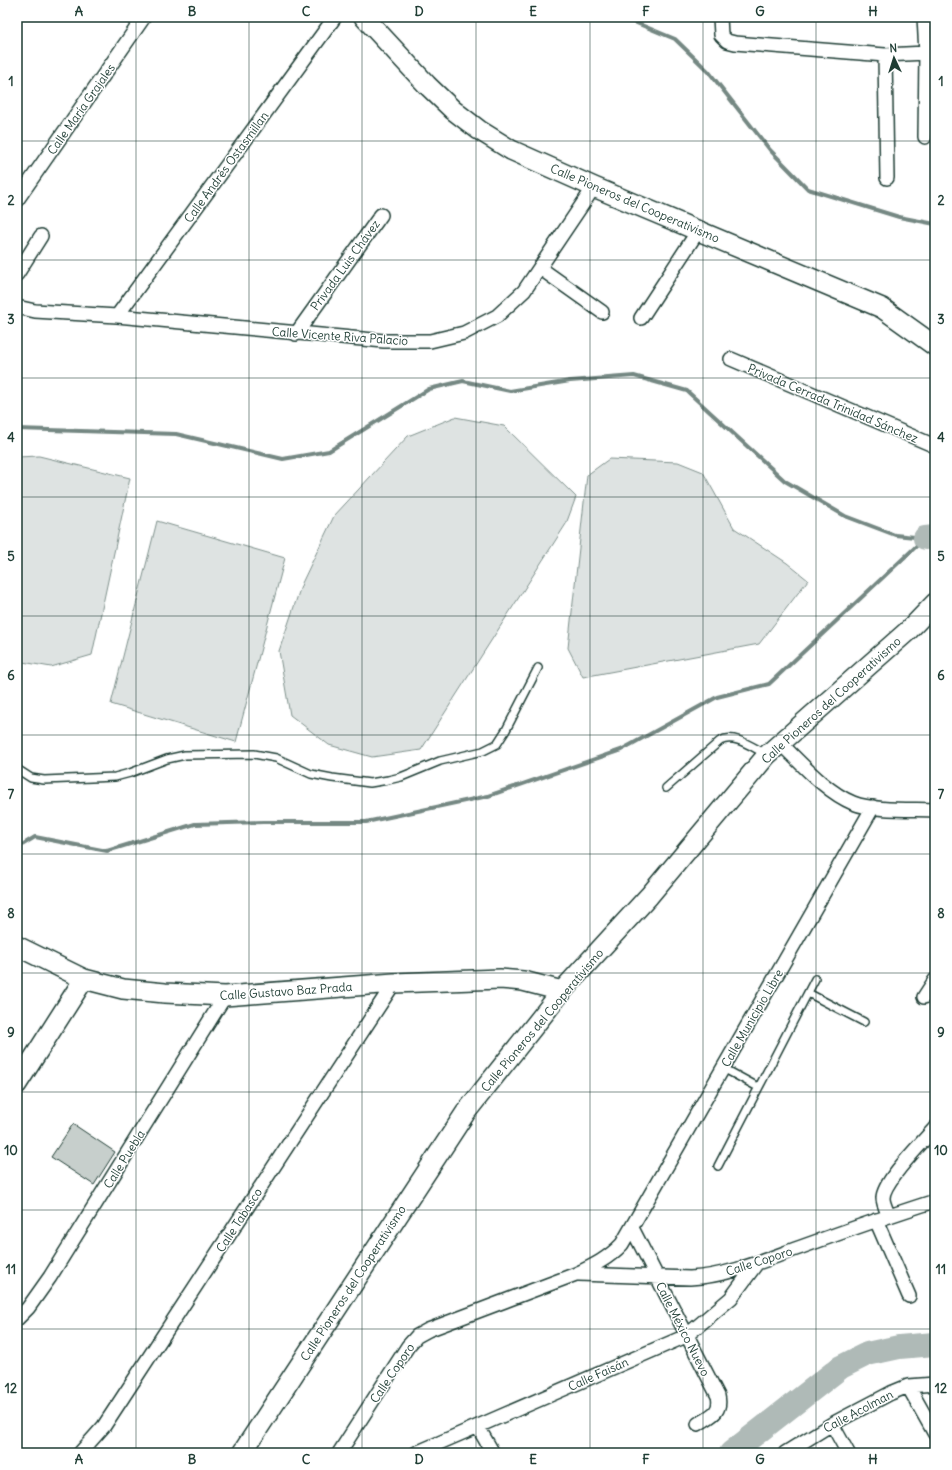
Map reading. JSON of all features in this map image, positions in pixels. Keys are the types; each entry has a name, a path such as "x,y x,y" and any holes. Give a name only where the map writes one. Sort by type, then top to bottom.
{"street":[{"name":"Calle María Grajales","path":"17,200 144,17"},
{"name":"Calle Andrés Ostasmillan","path":"117,316 335,17"},
{"name":"Calle Pioneros del Cooperativismo","path":"364,17 427,85 453,110 479,130 511,150 594,187 882,308 935,346"},
{"path":"720,17 721,35 727,41 735,43 886,55 926,53"},
{"path":"924,17 926,53 925,137"},
{"path":"886,55 887,178"},
{"name":"Calle Vicente Riva Palacio","path":"17,307 35,311 117,316 296,334 391,341 430,341 464,334 497,316 524,291 594,187"},
{"name":"Privada Luis Chávez","path":"296,334 381,215"},
{"path":"641,318 698,231"},
{"path":"17,274 41,236"},
{"path":"540,268 602,312"},
{"name":"Privada Cerrada Trinidad Sánchez","path":"731,359 935,446"},
{"name":"Calle Pioneros del Cooperativismo","path":"242,1453 466,1112 562,991 649,896 774,749 910,629 935,603"},
{"path":"774,749 838,794 854,803 873,807 935,810"},
{"name":"Calle Municipio Libre","path":"632,1228 873,807"},
{"name":"Calle Gustavo Baz Prada","path":"17,946 84,979 123,989 165,993 225,996 394,983 500,979 523,981 562,991"},
{"path":"17,1084 84,979"},
{"path":"924,997 935,980"},
{"name":"Calle Tabasco","path":"80,1453 104,1426 394,983"},
{"name":"Calle Puebla","path":"17,1319 28,1308 50,1277 225,996"},
{"path":"889,1216 883,1199 885,1188 893,1176 935,1128"},
{"name":"Calle Coporo","path":"576,1274 690,1278 707,1277 757,1263 876,1220 935,1201"},
{"path":"876,1220 910,1296"},
{"name":"Calle Coporo","path":"339,1453 408,1346 417,1336 428,1330 576,1274 599,1263 613,1254 622,1244 632,1228"},
{"name":"Calle México Nuevo","path":"632,1228 718,1396 720,1403 718,1409 698,1424"},
{"name":"Calle Faisán","path":"418,1453 686,1336 731,1298 757,1263"},
{"name":"Calle Acolman","path":"785,1453 832,1424 891,1393 908,1386 935,1384"},
{"path":"908,1386 935,1434"},
{"path":"832,1424 848,1453"},
{"path":"478,1427 493,1453"}],"lane":[{"path":"17,769 31,778 44,780 115,777 130,774 167,759 186,755 254,754 276,758 312,774 332,778 370,783 388,780 401,777 440,761 483,751 497,744 506,730 538,668"},
{"path":"666,788 725,738 731,738 774,749"},
{"path":"17,743 17,749"},
{"path":"718,1166 815,979"},
{"path":"808,992 864,1022"},
{"path":"723,1068 758,1087"}],"shaded area":[{"path":"455,417 504,426 576,497 566,524 421,750 372,757 329,745 290,715 279,651 302,583 334,516 408,436"},
{"path":"39,456 130,478 92,655 51,667 17,661 17,457"},
{"path":"609,459 678,462 703,472 734,528 787,563 808,580 759,644 583,677 568,648 587,475"},
{"path":"157,521 285,558 236,742 111,704"}],"building":[{"path":"73,1124 115,1152 94,1185 51,1157"}],"waterway":[{"path":"622,17 675,39 709,72 770,150 808,189 899,217 935,224"},
{"path":"17,429 176,434 283,459 329,451 429,389 463,381 510,391 570,381 634,376 687,391 785,481 845,516 895,535 925,538"},
{"path":"925,538 935,537"},
{"path":"17,848 35,837 107,851 195,824 263,822 366,822 488,796 621,750 717,697 769,684 925,538"},
{"path":"731,1453 841,1367 867,1354 899,1347 935,1344"}]}
